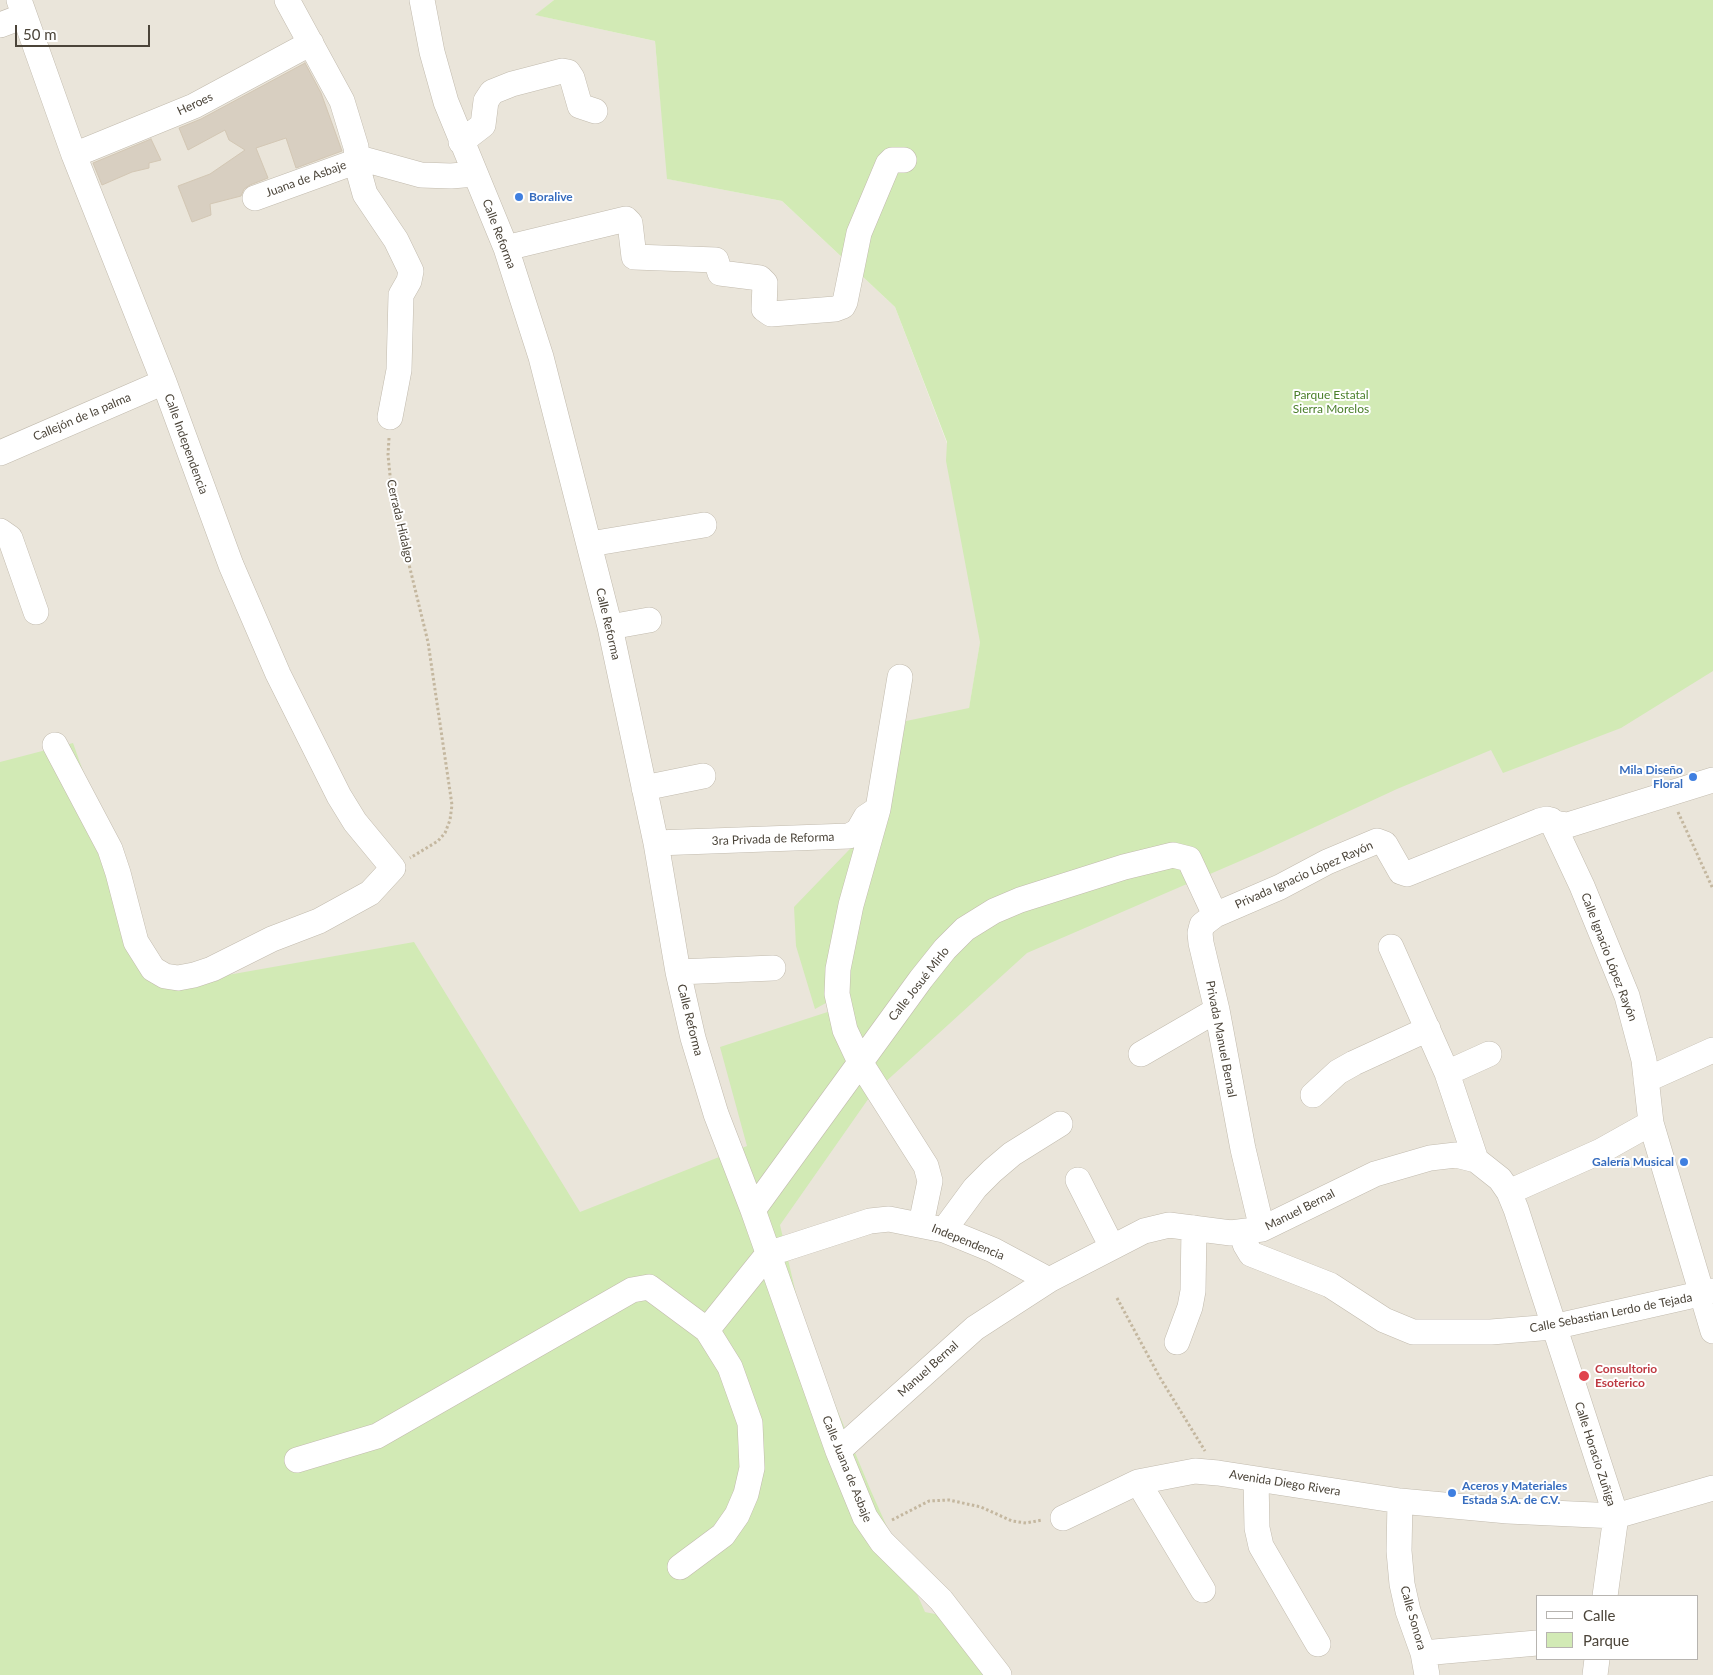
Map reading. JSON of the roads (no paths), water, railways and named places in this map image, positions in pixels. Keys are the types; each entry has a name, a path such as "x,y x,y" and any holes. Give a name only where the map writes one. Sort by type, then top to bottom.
{"street":[{"path":"287,0 342,101 365,160"},
{"name":"Calle Reforma","path":"422,0 443,94 461,142 506,248 542,357 610,627 656,844 678,972 693,1038 716,1114 768,1254"},
{"path":"0,25 21,8"},
{"name":"Calle Independencia","path":"21,8 74,155 164,382 232,565 278,674 339,796 355,822 393,868 370,893 319,921 272,939 212,969 178,978 165,976 153,969 136,942 110,849 55,745"},
{"name":"Heroes","path":"74,155 194,106 311,43"},
{"path":"461,142 483,125 486,100 492,92 512,84 562,71 568,72 572,78 580,106 595,111"},
{"path":"365,160 420,175 451,176 475,174"},
{"path":"365,160 358,169 365,194 396,240 411,271 409,281 401,295 399,370 390,417"},
{"name":"Juana de Asbaje","path":"255,198 365,160"},
{"path":"506,248 623,218 630,223 634,257 716,260 720,273 760,278 765,282 764,309 771,314 835,309 843,306 859,233 888,164 892,160 904,160"},
{"name":"Callejón de la palma","path":"0,453 164,382"},
{"path":"590,544 704,525"},
{"path":"0,531 10,538 36,612"},
{"path":"610,627 649,620"},
{"path":"900,677 878,810 851,906 838,969 837,994 840,1014 860,1062 926,1166 930,1181 932,1227"},
{"path":"644,788 703,776"},
{"path":"1551,820 1558,824 1568,824 1713,780"},
{"name":"3ra Privada de Reforma","path":"656,844 849,836 858,831 866,817 878,810"},
{"name":"Privada Ignacio López Rayón","path":"1216,915 1280,888 1327,862 1377,841 1385,844 1401,872 1407,874 1539,821 1551,820"},
{"name":"Calle Ignacio López Rayón","path":"1551,820 1582,886 1627,996 1639,1035 1651,1123 1708,1293 1713,1331"},
{"name":"Calle Josué Mirlo","path":"753,1210 860,1062 945,949 965,929 994,911 1020,900 1124,866 1174,856 1189,859 1216,915"},
{"name":"Privada Manuel Bernal","path":"1216,915 1207,920 1200,933 1217,1010 1241,1142 1253,1231"},
{"path":"1391,947 1447,1073 1476,1160"},
{"path":"678,972 773,968"},
{"path":"1141,1054 1217,1010"},
{"path":"1313,1095 1338,1072 1428,1029"},
{"path":"1646,1080 1713,1050"},
{"path":"1447,1073 1489,1054"},
{"path":"1509,1192 1601,1151 1651,1123"},
{"path":"932,1227 1012,1154 1060,1124"},
{"name":"Manuel Bernal","path":"838,1451 975,1328 1049,1280 1112,1247 1156,1227 1169,1225 1253,1231 1375,1174 1430,1158 1456,1155 1476,1160 1500,1179 1509,1192"},
{"path":"1078,1180 1112,1247"},
{"name":"Calle Horacio Zuñiga","path":"1509,1192 1616,1516"},
{"name":"Independencia","path":"768,1254 879,1219 932,1227 993,1250 1049,1280"},
{"path":"1177,1342 1190,1307 1193,1291 1194,1228"},
{"name":"Calle Sebastian Lerdo de Tejada","path":"1253,1231 1245,1244 1251,1254 1330,1285 1398,1328 1413,1332 1481,1332 1553,1327 1708,1293"},
{"path":"707,1330 768,1254"},
{"name":"Calle Juana de Asbaje","path":"768,1254 838,1451 872,1529 882,1542 942,1600 999,1675"},
{"path":"297,1460 357,1444 394,1428 640,1287 649,1287 657,1291 707,1330 730,1367 750,1423 752,1468 746,1494 736,1515 723,1535 680,1567"},
{"name":"Avenida Diego Rivera","path":"1063,1518 1138,1482 1195,1471 1400,1501 1508,1511 1616,1516 1713,1488"},
{"path":"1256,1479 1256,1528 1261,1546 1318,1644"},
{"path":"1138,1482 1203,1590"},
{"name":"Calle Sonora","path":"1400,1501 1399,1551 1402,1584 1408,1611 1425,1664"},
{"path":"1605,1595 1616,1516"},
{"path":"1425,1664 1536,1643"},
{"path":"1595,1675 1597,1660"}],"place":[{"name":"Boralive","path":"519,197"},
{"name":"Mila Diseño Floral","path":"1693,777"},
{"name":"Galería Musical","path":"1684,1162"},
{"name":"Consultorio Esoterico","path":"1584,1376"},
{"name":"Aceros y Materiales Estada S.A. de C.V.","path":"1452,1493"}],"park label":[{"name":"Parque Estatal Sierra Morelos","path":"1331,402"}]}
